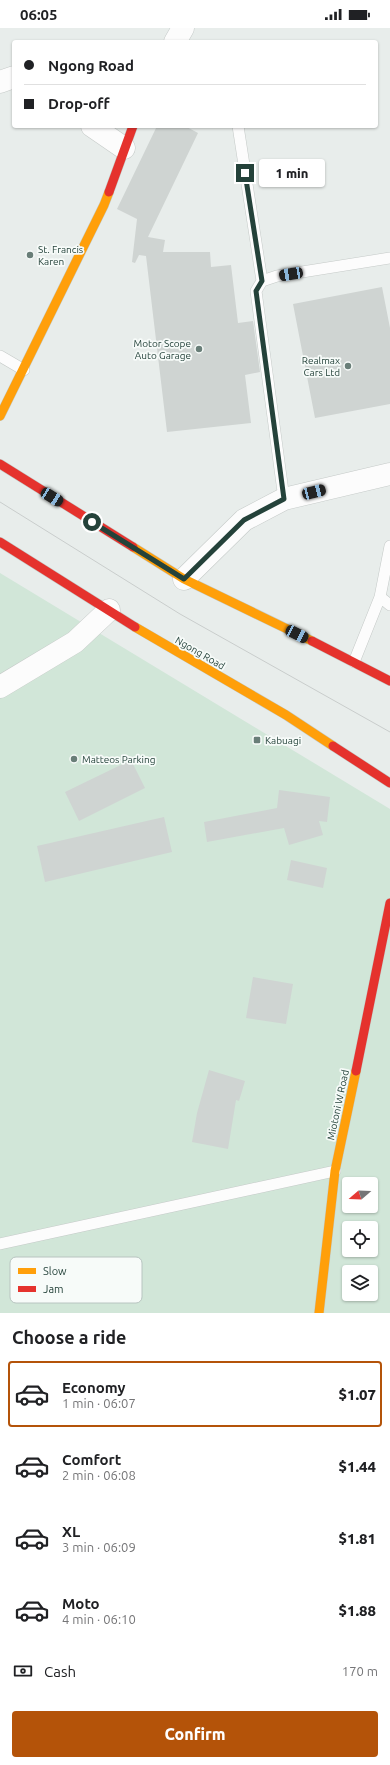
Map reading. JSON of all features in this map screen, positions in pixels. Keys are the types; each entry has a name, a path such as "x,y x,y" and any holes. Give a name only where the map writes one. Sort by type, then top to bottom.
{"main road":[{"path":"0,416 104,205 132,128"},
{"path":"0,464 184,579 390,681"},
{"name":"Ngong Road","path":"0,542 162,644 286,715 390,783"},
{"name":"Miotoni W Road","path":"319,1313 335,1171 390,903"}],"street":[{"path":"176,40 183,28"},
{"path":"0,82 12,78"},
{"path":"95,128 124,148"},
{"path":"184,579 244,520 284,499 390,474"},
{"path":"0,688 75,642 109,610"}],"lane":[{"path":"238,128 262,281 256,291 284,499"},
{"path":"262,281 277,276 390,258"},
{"path":"0,356 24,370"},
{"path":"354,662 380,597 390,546"},
{"path":"380,597 390,605"},
{"path":"0,1244 335,1171"}],"green space":[{"path":"0,573 390,809 390,1313 0,1313"}],"building":[{"name":"Motor Scope Auto Garage","path":"156,128 189,128 198,133 148,237 165,240 163,252 210,252 211,267 231,265 238,323 253,321 260,372 245,375 251,423 167,432 146,256 139,255 135,263 132,262 137,219 117,209"},
{"name":"Realmax Cars Ltd","path":"382,287 390,328 390,404 315,418 293,304"},
{"path":"131,760 145,788 79,821 65,792"},
{"path":"279,790 330,797 327,822 319,821 323,835 289,845 284,828 207,842 204,822 277,808"},
{"path":"164,817 172,852 45,882 37,846"},
{"path":"291,860 327,868 323,888 287,880"},
{"path":"253,977 293,984 286,1024 246,1018"},
{"path":"209,1070 245,1081 239,1101 236,1100 228,1149 192,1142 197,1113"}],"tram line":[{"path":"0,502 180,614 390,732"}],"traffic: slow":[{"path":"0,416 109,192"},
{"path":"133,547 184,579 312,641"},
{"path":"135,627 286,715 333,746"},
{"path":"319,1313 335,1171 356,1071"}],"traffic: jam":[{"path":"109,192 132,128"},
{"path":"0,464 133,547"},
{"path":"0,542 135,627"},
{"path":"312,641 390,681"},
{"path":"333,746 390,783"},
{"path":"356,1071 390,903"}],"place":[{"name":"St. Francis Karen","path":"30,255"},
{"name":"Motor Scope Auto Garage","path":"199,349"},
{"name":"Realmax Cars Ltd","path":"348,366"},
{"name":"Kabuagi","path":"257,740"},
{"name":"Matteos Parking","path":"74,759"}],"route":[{"path":"92,522 184,579 244,520 284,499 256,291 262,281 245,173"}]}
